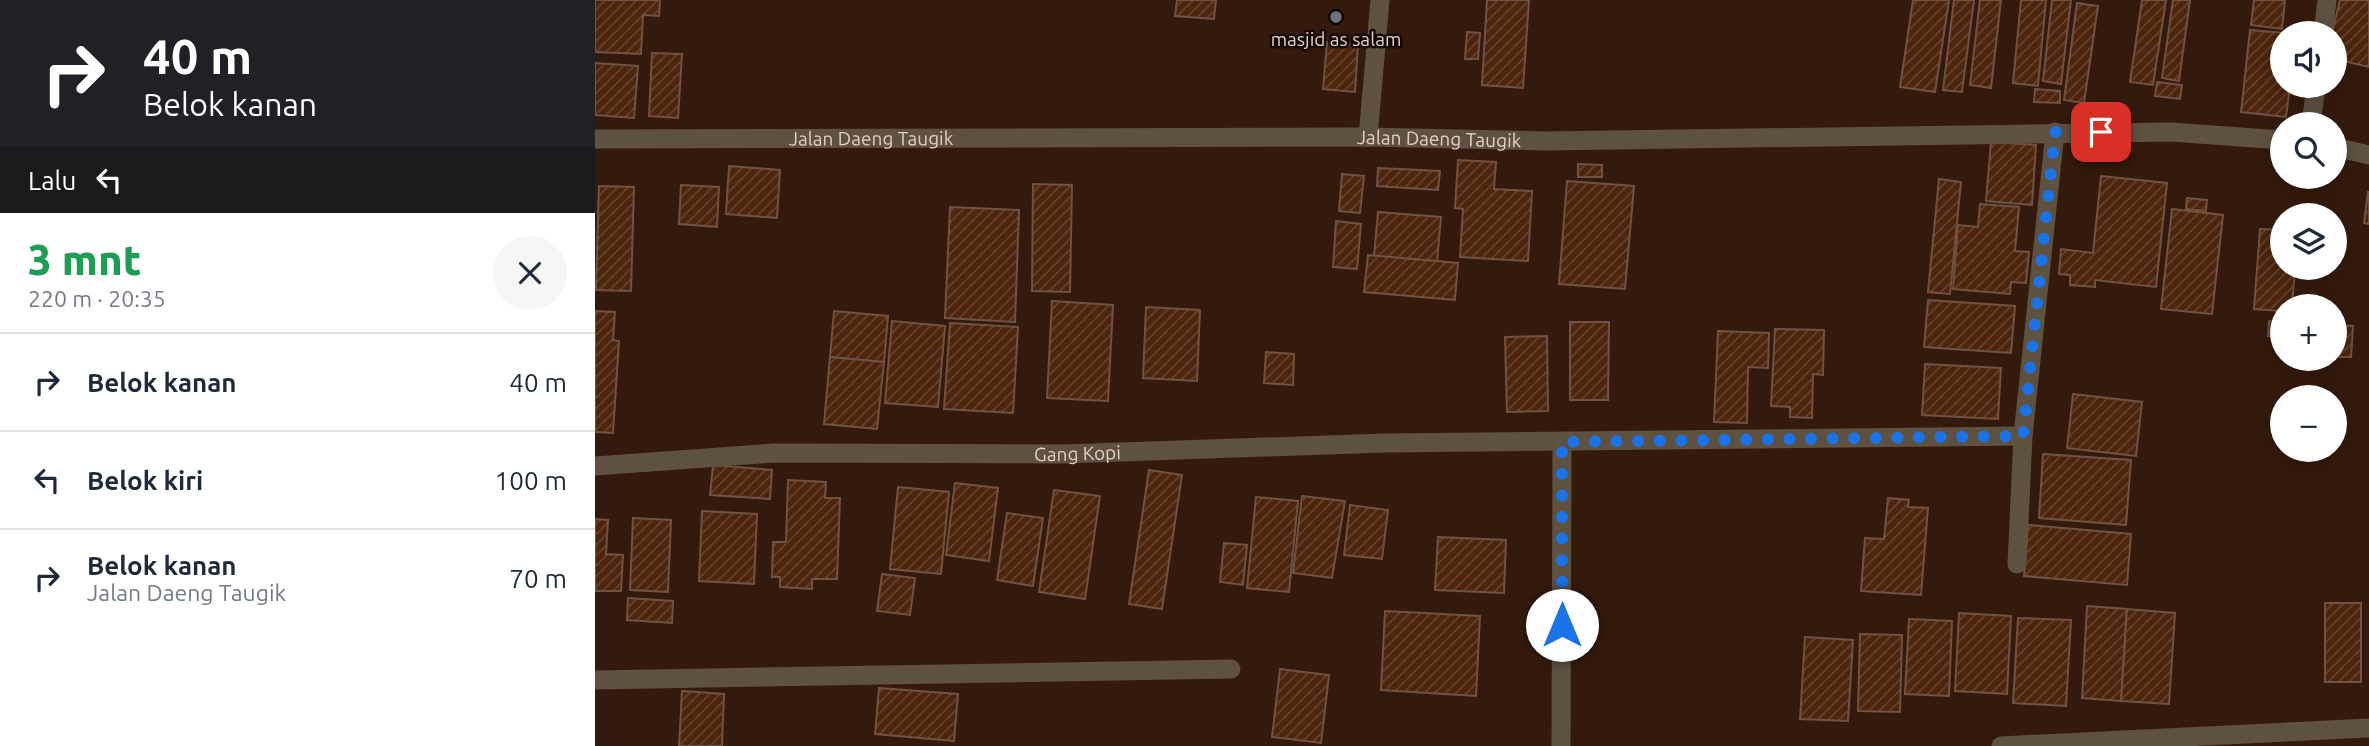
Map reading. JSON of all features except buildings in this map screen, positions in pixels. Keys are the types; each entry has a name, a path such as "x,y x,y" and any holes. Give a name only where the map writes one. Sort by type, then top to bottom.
{"street":[{"path":"1368,137 1380,0"},
{"path":"2324,21 2327,0"},
{"path":"2017,564 2023,436 2055,132"},
{"name":"Jalan Daeng Taugik","path":"595,139 1368,137 1545,141 2171,132 2270,139"},
{"path":"2347,150 2369,155"},
{"name":"Gang Kopi","path":"595,466 774,453 1063,454 1385,443 2023,436"},
{"path":"1560,746 1562,442"},
{"path":"595,680 1231,669"},
{"path":"2001,746 2369,727"}],"place":[{"name":"masjid as salam","path":"1336,17"}],"route":[{"path":"1562,625 1562,442 2023,436 2055,132 2101,132"}]}
